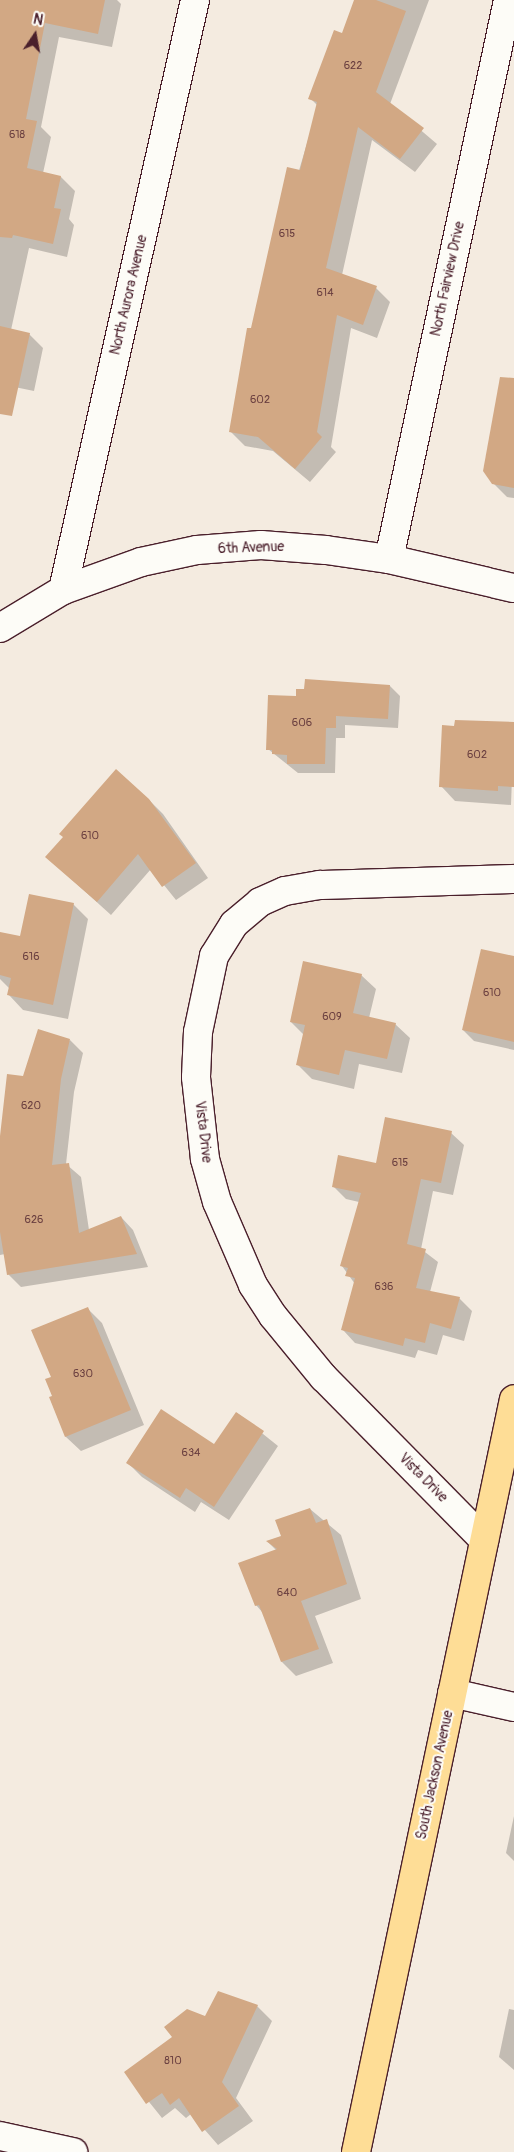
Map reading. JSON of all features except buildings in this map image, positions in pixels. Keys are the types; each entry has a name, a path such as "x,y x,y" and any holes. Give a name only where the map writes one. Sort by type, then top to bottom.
{"main road":[{"name":"South Jackson Avenue","path":"356,2152 514,1399"}],"street":[{"name":"North Aurora Avenue","path":"63,590 195,0"},
{"name":"North Fairview Drive","path":"389,559 508,0"},
{"name":"6th Avenue","path":"0,628 63,590 141,562 197,550 261,545 389,559 514,588"},
{"name":"Vista Drive","path":"484,1540 324,1378 273,1316 253,1284 217,1202 205,1159 196,1077 198,1032 214,956 234,924 260,902 285,891 320,885 514,879"},
{"path":"452,1693 514,1708"},
{"path":"1,2142 73,2152"}]}
